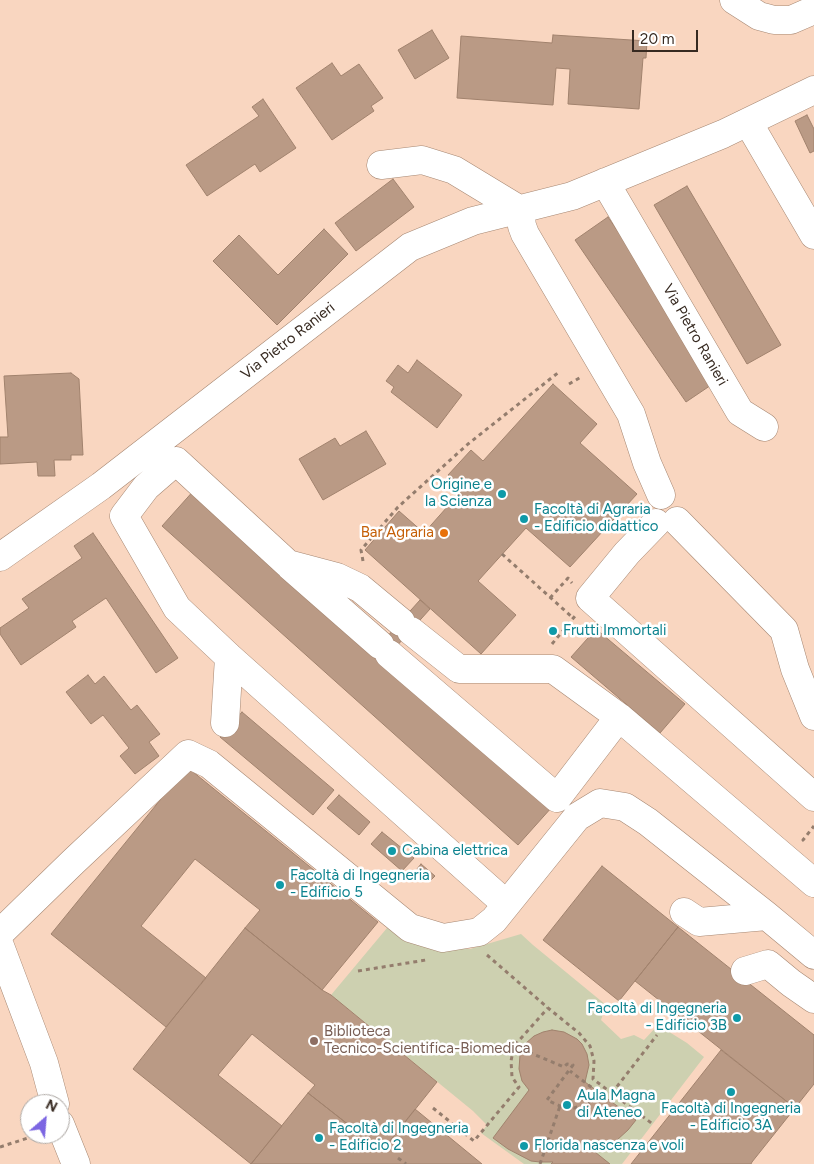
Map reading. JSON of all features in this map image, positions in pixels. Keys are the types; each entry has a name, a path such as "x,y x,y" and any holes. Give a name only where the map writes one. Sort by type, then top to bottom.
{"street":[{"path":"734,0 759,16 774,20 792,20 814,10"},
{"name":"Via Pietro Ranieri","path":"0,557 101,486 410,246 473,221 521,218 723,134 814,90"},
{"path":"748,122 814,235"},
{"path":"381,165 422,160 454,170 521,218 634,412 646,463 661,495 673,497 678,502 680,508 680,514 666,522 627,553 590,598 814,797"},
{"name":"Via Pietro Ranieri","path":"605,182 740,412 764,427"},
{"path":"124,516 146,487 176,461 384,649 557,798"},
{"path":"101,486 113,498 177,608 506,904"},
{"path":"666,522 784,630 796,669 814,716"},
{"path":"288,564 337,576 360,588 459,669 554,669 619,718 814,883"},
{"path":"225,723 230,657"},
{"path":"528,850 539,849 554,832 552,819 557,798 619,718"},
{"path":"0,933 188,754 210,764 410,928 443,938 480,932 494,920 577,817 600,803 625,806 648,822 814,955"},
{"path":"684,912 699,922 767,916"},
{"path":"0,946 44,1063 52,1094"},
{"path":"745,971 768,964 814,999"},
{"path":"68,1144 76,1164"}],"path":[{"path":"363,565 361,550 398,507 468,444 559,372"},
{"path":"569,384 582,377"},
{"path":"502,554 573,618 547,650 554,669"},
{"path":"550,598 568,578"},
{"path":"809,845 803,840 814,826"},
{"path":"482,951 580,1033 590,1046 594,1061 593,1079 654,1125"},
{"path":"358,971 434,959"},
{"path":"433,1108 474,1141 519,1087 512,1077 511,1061 514,1046 548,1008"},
{"path":"612,1093 657,1035"},
{"path":"514,1046 564,1066 567,1064 574,1066 570,1071 547,1100 560,1106 574,1108 587,1104 599,1093 570,1071"},
{"path":"540,1164 560,1106"},
{"path":"0,1147 20,1141"},
{"path":"398,1158 406,1164"}],"green space":[{"path":"392,922 454,949 470,949 521,934 606,1005 601,1020 621,1039 634,1035 644,1040 658,1025 687,1043 704,1057 622,1164 524,1164 481,1133 487,1125 473,1111 331,995"}],"building":[{"path":"432,30 449,58 415,79 398,50"},
{"path":"553,35 647,41 646,58 643,58 639,109 568,104 570,69 556,68 553,105 457,98 461,36 552,43"},
{"path":"332,63 341,76 359,64 383,98 371,106 374,111 332,140 296,88"},
{"path":"263,99 296,148 260,172 255,164 207,196 186,165 259,116 252,107"},
{"path":"807,115 814,129 814,151 810,153 795,121"},
{"path":"393,179 414,207 356,251 335,223"},
{"path":"687,186 781,345 747,364 654,205"},
{"path":"608,217 720,379 686,402 575,240"},
{"path":"324,229 348,254 277,325 213,261 239,235 278,275"},
{"path":"417,360 462,395 437,428 391,392 394,387 386,381 398,365 408,373"},
{"path":"71,373 79,379 83,455 71,455 71,460 54,460 55,476 38,476 37,462 0,464 0,437 8,437 4,376"},
{"name":"Facoltà di Agraria - Edificio didattico","path":"553,384 597,424 580,443 637,494 570,567 526,528 478,581 516,615 481,654 365,550 399,511 424,533 463,489 448,475 471,450 483,461"},
{"path":"366,431 386,464 323,500 299,459 335,438 340,446"},
{"path":"196,488 552,807 518,845 162,526"},
{"path":"93,533 178,658 156,673 106,598 72,621 76,627 21,665 0,634 0,628 29,608 22,599 82,558 74,546"},
{"path":"420,600 430,609 386,658 376,649"},
{"path":"596,629 685,704 660,733 571,657"},
{"path":"88,675 95,684 104,676 131,710 137,705 160,734 149,742 159,756 135,774 120,756 129,748 103,715 91,724 66,692"},
{"path":"242,712 334,790 313,815 220,737"},
{"name":"Facoltà di Ingegneria - Edificio 5","path":"187,767 378,922 322,990 245,928 260,910 195,859 141,926 206,978 166,1027 51,934"},
{"path":"339,795 370,822 359,835 327,808"},
{"name":"Cabina elettrica","path":"382,832 414,858 402,871 371,844"},
{"path":"421,864 435,876 431,880 417,869"},
{"path":"602,866 678,927 619,1001 543,940"},
{"name":"Facoltà di Ingegneria - Edificio 3B","path":"678,927 814,1035 814,1084 795,1108 635,981"},
{"path":"245,928 322,990 331,995 437,1082 382,1151 308,1093 315,1085 252,1034 218,1075 282,1126 251,1164 133,1069"},
{"name":"Aula Magna di Ateneo","path":"552,1030 564,1032 582,1044 587,1054 589,1065 585,1082 636,1120 628,1130 606,1149 595,1152 610,1164 551,1164 553,1162 531,1161 508,1149 493,1138 529,1090 522,1081 519,1069 520,1055 525,1044 534,1036"},
{"name":"Facoltà di Ingegneria - Edificio 3A","path":"721,1050 795,1108 751,1164 631,1164"},
{"name":"Facoltà di Ingegneria - Edificio 2","path":"308,1093 382,1151 415,1109 482,1164 251,1164"}],"place":[{"name":"Origine e la Scienza","path":"502,494"},
{"name":"Facoltà di Agraria - Edificio didattico","path":"524,519"},
{"name":"Bar Agraria","path":"444,533"},
{"name":"Frutti Immortali","path":"553,631"},
{"name":"Cabina elettrica","path":"392,851"},
{"name":"Facoltà di Ingegneria - Edificio 5","path":"280,885"},
{"name":"Facoltà di Ingegneria - Edificio 3B","path":"737,1018"},
{"name":"Biblioteca Tecnico-Scientifica-Biomedica","path":"314,1041"},
{"name":"Facoltà di Ingegneria - Edificio 3A","path":"731,1092"},
{"name":"Aula Magna di Ateneo","path":"567,1105"},
{"name":"Facoltà di Ingegneria - Edificio 2","path":"319,1138"},
{"name":"Florida nascenza e voli","path":"524,1146"}]}
